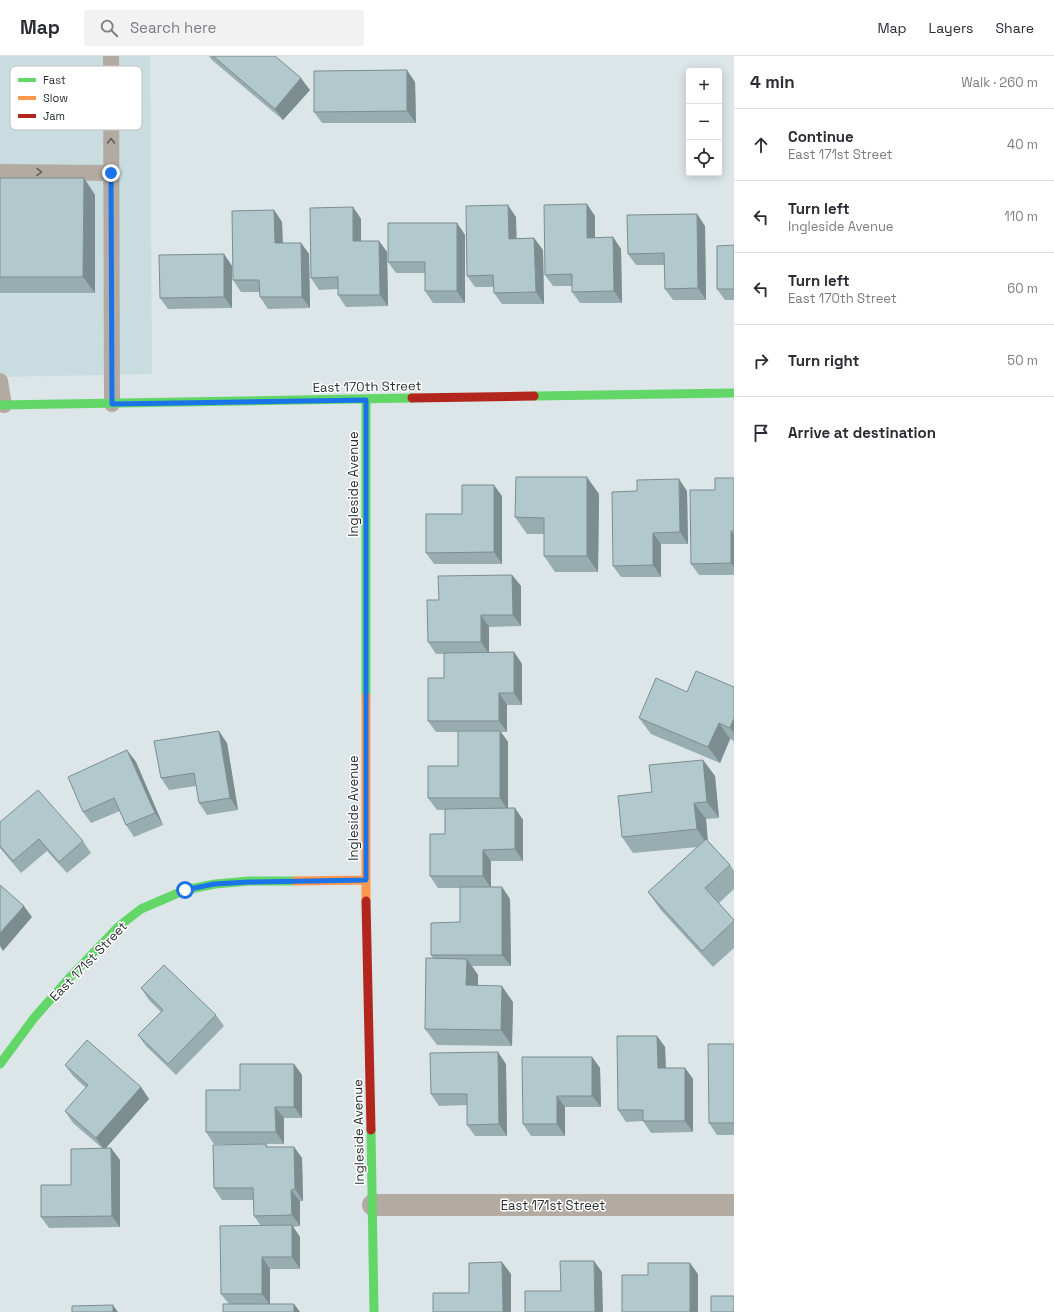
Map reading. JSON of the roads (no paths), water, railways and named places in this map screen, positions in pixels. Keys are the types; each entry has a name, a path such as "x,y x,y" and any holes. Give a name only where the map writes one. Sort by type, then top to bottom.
{"street":[{"name":"East 170th Street","path":"2,405 734,393"},
{"name":"Ingleside Avenue","path":"366,400 366,880 374,1312"},
{"name":"East 171st Street","path":"0,1064 34,1018 71,976 118,927 141,909 185,890 214,884 366,880"},
{"name":"East 171st Street","path":"372,1205 734,1205"}],"lane":[{"path":"111,130 112,404"},
{"path":"0,172 111,173"},
{"path":"0,381 2,405"}]}
